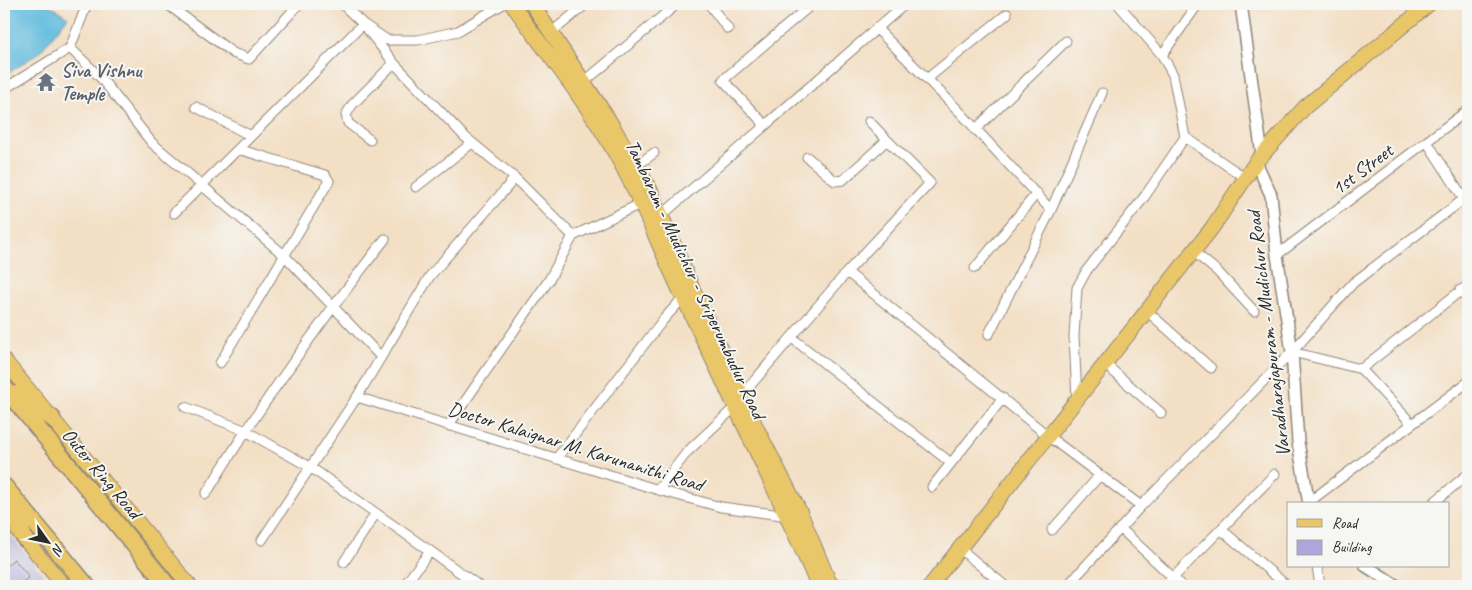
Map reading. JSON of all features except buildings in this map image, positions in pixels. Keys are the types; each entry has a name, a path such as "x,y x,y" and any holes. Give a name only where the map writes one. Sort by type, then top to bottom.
{"highway":[{"path":"4,387 52,418"},
{"name":"Outer Ring Road","path":"4,387 168,586"},
{"path":"4,486 87,586"},
{"path":"4,495 25,539"}],"main road":[{"name":"Tambaram - Mudichur - Sriperumbudur Road","path":"512,4 574,89 611,145 642,203 683,298 735,407 794,514"},
{"name":"Tambaram - Mudichur - Sriperumbudur Road","path":"532,4 552,32 636,166 662,215 692,287 743,394 826,586"},
{"path":"930,586 1194,252 1212,228 1244,177 1259,159 1306,107 1429,4"},
{"path":"4,360 190,586"},
{"path":"4,513 64,586"}],"street":[{"path":"4,89 70,48 87,4"},
{"path":"167,4 232,53 249,59 299,4"},
{"path":"342,4 363,24 394,63 472,142 516,178 573,236"},
{"path":"363,24 387,40 418,40 458,31 503,4"},
{"path":"552,32 586,4"},
{"path":"584,82 677,4"},
{"path":"709,4 728,28"},
{"path":"765,125 724,80 812,4"},
{"path":"662,215 905,4"},
{"path":"1077,399 1074,336 1077,288 1093,262 1146,196 1185,137 1173,75 1162,55 1118,4"},
{"path":"1162,55 1198,4"},
{"name":"Varadharajapuram - Mudichur Road","path":"1241,4 1259,159 1271,195 1277,255 1292,352 1298,442 1309,502"},
{"path":"928,78 1007,14"},
{"path":"174,213 363,24"},
{"path":"876,28 928,78 975,130 1038,193 1051,210"},
{"path":"975,130 1066,41"},
{"path":"70,48 101,78 152,143 284,254 381,356"},
{"path":"370,140 348,123 346,115 352,105 394,63"},
{"path":"989,334 1051,210 1102,94"},
{"path":"196,107 250,136"},
{"name":"1st Street","path":"1277,255 1468,110"},
{"path":"743,394 847,272 930,183 869,121"},
{"path":"1185,137 1244,177"},
{"path":"807,157 835,182 843,180 887,140"},
{"path":"416,186 472,142"},
{"path":"1066,586 1141,506 1292,352 1353,283 1467,200 1427,142"},
{"path":"220,363 329,181 325,176 238,149"},
{"path":"636,166 654,153"},
{"path":"262,540 357,397 430,276 516,178"},
{"path":"975,268 1038,193"},
{"path":"448,426 549,280 573,236 642,203"},
{"path":"206,494 244,430 333,306 385,239"},
{"path":"1194,252 1217,271 1254,311"},
{"path":"847,272 1048,436 1141,506"},
{"path":"1361,369 1468,284"},
{"path":"1460,290 1468,300"},
{"path":"556,459 663,320 683,298"},
{"path":"1147,311 1211,368"},
{"path":"792,338 951,463"},
{"path":"1292,352 1361,369 1412,424"},
{"path":"1105,364 1161,413"},
{"path":"1310,502 1468,382"},
{"name":"Doctor Kalaignar M. Karunanithi Road","path":"357,397 658,490 721,507 794,514"},
{"path":"932,487 1003,398"},
{"path":"185,407 244,430 310,467 479,586"},
{"path":"658,490 687,452 735,407"},
{"path":"1165,586 1275,474"},
{"path":"1434,502 1468,474"},
{"path":"1052,530 1100,475"},
{"path":"344,562 376,513"},
{"path":"1120,528 1182,586"},
{"path":"1222,530 1287,586"},
{"path":"959,548 1005,586"},
{"path":"404,586 430,551"},
{"path":"1316,568 1320,586"},
{"path":"1369,568 1397,586"},
{"path":"826,586 851,584 854,586"}],"shaded area":[{"path":"4,527 43,574 29,586 4,586"}],"water":[{"path":"4,4 48,4 68,17 40,52 4,76"}],"place":[{"name":"Siva Vishnu Temple","path":"46,82"}]}
